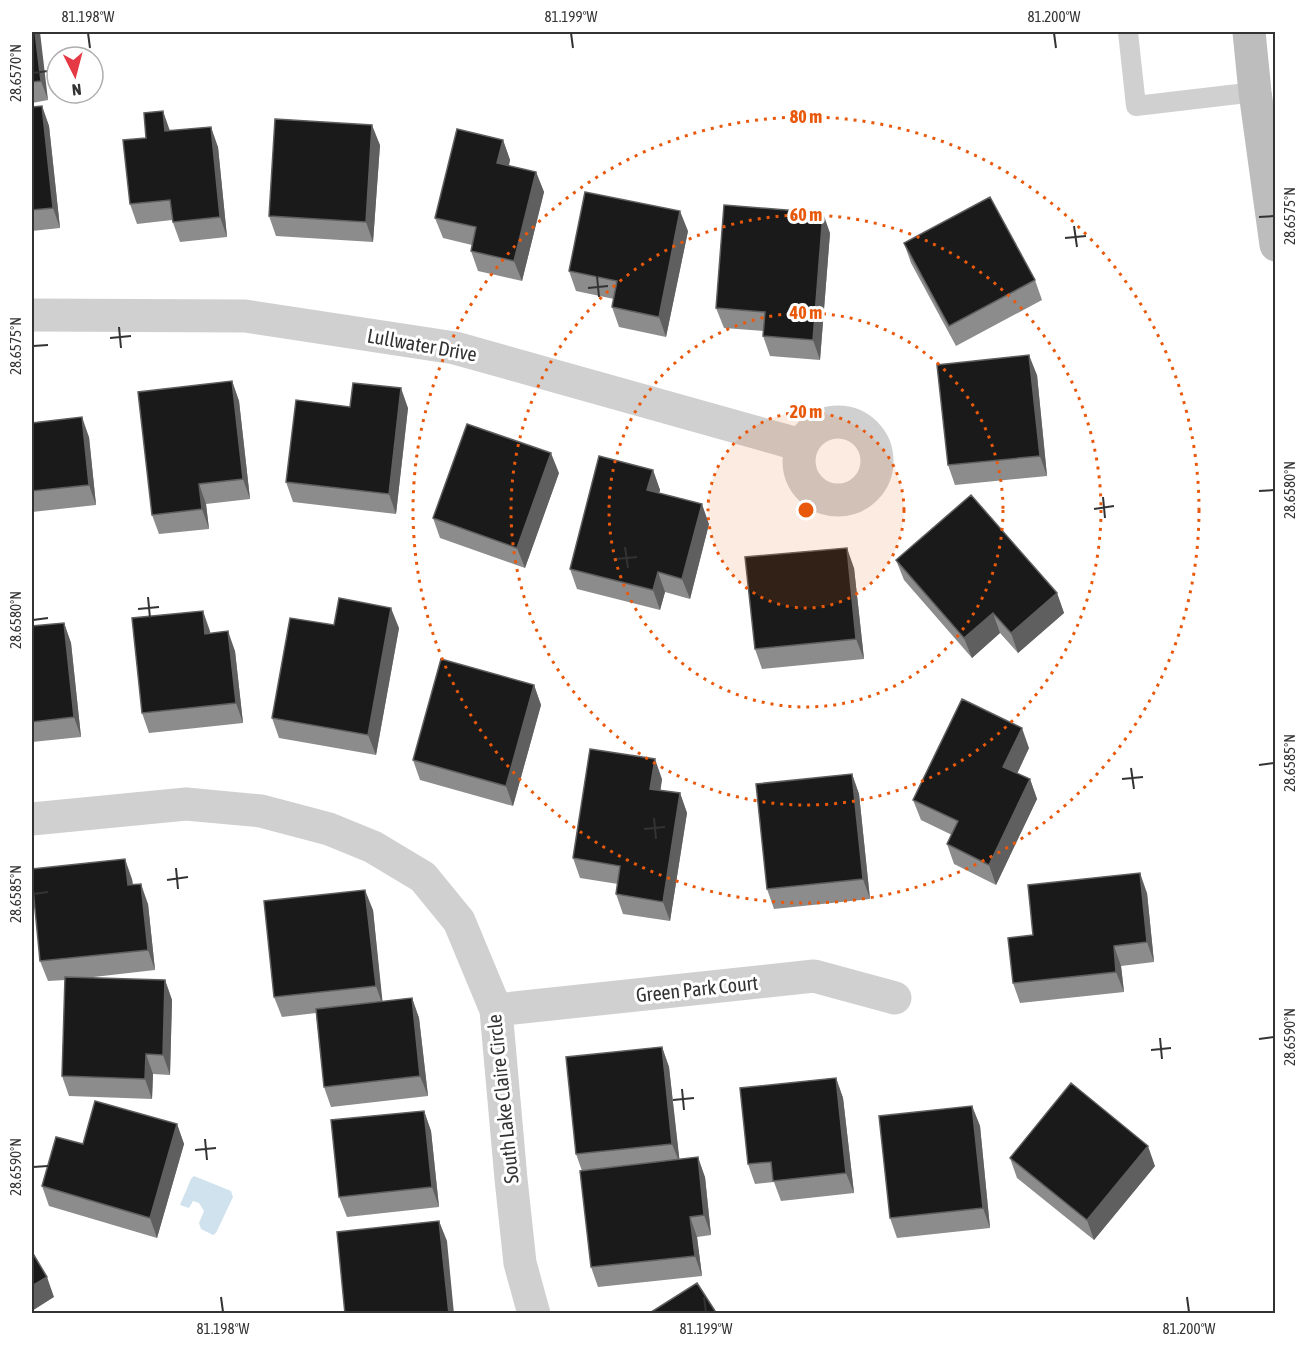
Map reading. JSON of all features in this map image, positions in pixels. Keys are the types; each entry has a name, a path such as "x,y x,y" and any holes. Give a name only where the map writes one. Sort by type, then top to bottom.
{"street":[{"path":"1249,32 1265,91 1275,245"},
{"name":"Lullwater Drive","path":"32,315 245,316 455,348 801,445"},
{"name":"South Lake Claire Circle","path":"32,819 186,804 261,811 329,829 373,846 423,877 459,921 496,1010 520,1263 534,1314"},
{"name":"Green Park Court","path":"496,1010 814,976 895,998"}],"lane":[{"path":"1128,32 1136,106 1265,91"}],"water":[{"path":"194,1176 231,1191 233,1197 213,1235 201,1229 199,1223 204,1211 199,1203 193,1201 189,1208 180,1205"}],"building":[{"path":"32,32 35,32 41,81 32,82"},
{"path":"42,106 53,208 32,210 32,107"},
{"path":"163,111 165,131 211,127 220,217 173,222 170,200 130,204 123,140 146,138 144,113"},
{"path":"275,119 372,125 366,222 269,216"},
{"path":"457,129 503,140 497,163 536,172 514,261 471,251 476,227 435,218"},
{"path":"585,192 680,211 659,317 612,307 617,281 569,271"},
{"path":"990,197 1035,280 949,326 904,243"},
{"path":"724,205 823,213 813,340 763,336 765,312 716,308"},
{"path":"1029,355 1040,456 948,465 937,365"},
{"path":"232,381 243,479 199,484 202,509 152,515 138,392"},
{"path":"353,383 401,388 389,494 286,482 296,400 350,407"},
{"path":"82,417 89,485 32,491 32,423"},
{"path":"467,424 551,453 517,548 433,518"},
{"path":"599,456 653,470 647,490 702,504 682,579 658,572 653,590 570,569"},
{"path":"971,495 1057,593 1011,633 993,613 964,638 896,560"},
{"path":"847,548 856,639 755,649 745,557"},
{"path":"339,598 391,608 368,735 272,718 290,618 334,625"},
{"path":"203,611 205,634 228,631 236,703 142,713 132,618"},
{"path":"64,623 74,717 32,722 32,626"},
{"path":"441,659 534,685 506,786 413,760"},
{"path":"962,699 1022,728 1003,767 1030,779 989,865 947,844 958,821 913,800"},
{"path":"590,749 655,759 650,789 680,793 663,902 616,894 620,866 573,858"},
{"path":"852,774 863,879 767,889 756,784"},
{"path":"125,859 128,885 141,884 148,950 40,961 32,869"},
{"path":"1140,873 1147,942 1114,946 1116,972 1013,983 1008,938 1033,935 1028,885"},
{"path":"365,890 376,986 274,997 264,901"},
{"path":"65,977 165,980 163,1055 146,1054 145,1079 62,1076"},
{"path":"412,998 420,1076 324,1087 316,1009"},
{"path":"662,1047 672,1144 576,1154 566,1057"},
{"path":"836,1078 846,1173 773,1181 771,1162 748,1164 740,1088"},
{"path":"1071,1083 1148,1146 1087,1220 1010,1158"},
{"path":"95,1101 177,1124 150,1218 42,1186 56,1137 83,1144"},
{"path":"972,1106 983,1208 890,1218 879,1116"},
{"path":"424,1111 432,1187 339,1197 331,1120"},
{"path":"698,1157 704,1215 690,1217 695,1256 591,1267 580,1171"},
{"path":"439,1221 449,1314 345,1314 337,1232"},
{"path":"32,1252 47,1277 32,1286"},
{"path":"697,1283 717,1314 648,1314"}]}
